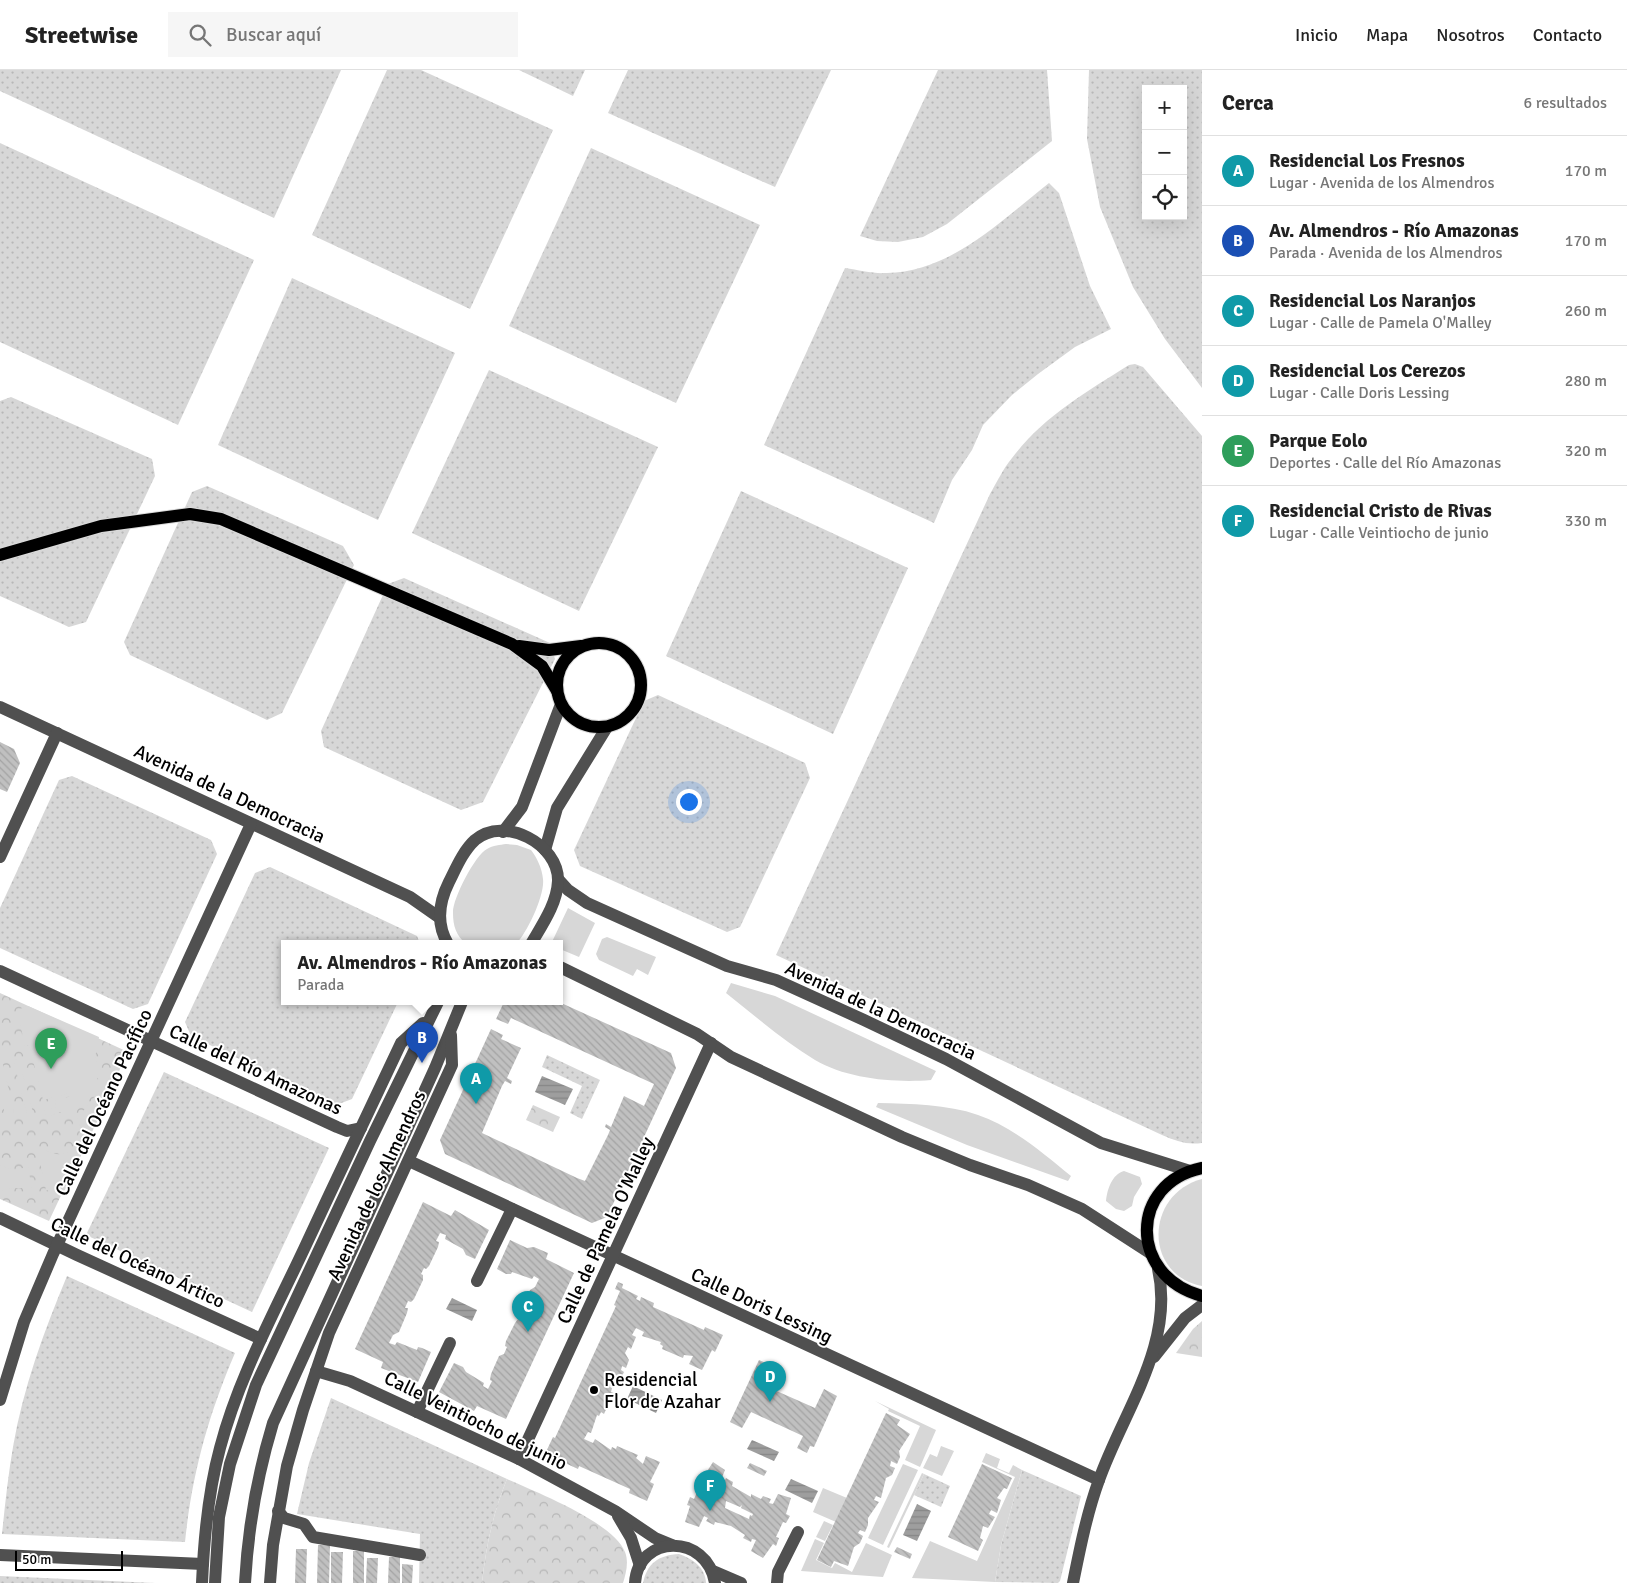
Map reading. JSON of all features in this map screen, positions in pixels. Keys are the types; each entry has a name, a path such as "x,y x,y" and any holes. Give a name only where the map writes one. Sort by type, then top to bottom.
{"main road":[{"path":"0,555 101,526 190,514 221,518 512,644 542,666 557,691 561,704 569,715 580,723 593,727 607,727 621,721 631,712 642,689 641,674 635,661 618,648 598,643 549,650 512,644"},
{"path":"557,691 558,677 562,664 572,653 584,646"},
{"path":"1196,1170 1172,1180 1158,1195 1150,1213 1148,1227 1150,1253 1158,1269 1170,1282 1186,1291 1202,1296"}],"street":[{"path":"504,832 522,807 561,704"},
{"name":"Avenida de la Democracia","path":"0,707 410,897 440,918"},
{"path":"546,850 557,808 607,727"},
{"path":"0,857 57,733"},
{"name":"Calle del Océano Pacífico","path":"0,1400 24,1322 56,1246 251,824"},
{"path":"447,940 440,918 444,892 462,857 476,840 490,834 504,832 529,837 546,850 558,879 552,903 533,940"},
{"name":"Avenida de la Democracia","path":"558,879 568,890 587,903 727,966 776,980 864,1020 946,1059 1101,1143 1196,1170"},
{"path":"563,968 697,1034 731,1057 902,1137 970,1165 1028,1185 1082,1210 1150,1253"},
{"name":"Calle del Río Amazonas","path":"0,971 337,1127 347,1131 361,1128"},
{"name":"Avenida de los Almendros","path":"215,1583 219,1517 230,1464 256,1385 318,1250 436,1005"},
{"name":"Avenida de los Almendros","path":"245,1583 252,1506 260,1466 273,1423 461,1005"},
{"name":"Avenida de los Almendros","path":"202,1583 208,1506 220,1447 234,1404 261,1339 401,1043 429,1018"},
{"name":"Avenida de los Almendros","path":"270,1583 278,1510 303,1410 328,1333 452,1065 451,1030"},
{"name":"Calle de Pamela O'Malley","path":"519,1459 711,1043"},
{"name":"Calle Doris Lessing","path":"409,1161 1099,1480"},
{"path":"477,1281 512,1209"},
{"name":"Calle del Océano Ártico","path":"0,1218 56,1246 261,1339"},
{"name":"Avenida de los Almendros","path":"296,1265 318,1250"},
{"path":"1073,1583 1083,1534 1099,1480 1149,1365 1162,1320 1163,1290 1158,1269"},
{"name":"Avenida de los Almendros","path":"341,1272 345,1297"},
{"path":"1149,1365 1184,1318 1202,1305"},
{"path":"417,1412 450,1343"},
{"name":"Calle Veintiocho de junio","path":"316,1371 350,1381 519,1459 615,1512 654,1538 672,1545 685,1546 696,1551 706,1560 714,1577"},
{"path":"234,1404 242,1425"},
{"path":"208,1506 225,1489"},
{"path":"278,1510 284,1518 304,1524 314,1537 420,1554"},
{"name":"Calle Veintiocho de junio","path":"615,1512 631,1538 640,1566"},
{"path":"777,1583 778,1572 798,1532"},
{"path":"635,1583 640,1566 653,1552 672,1545"},
{"path":"0,1555 203,1564"},
{"path":"714,1577 741,1583"}],"green space":[{"path":"0,70 341,70 274,218 0,91"},
{"path":"387,70 421,70 553,130 470,309 312,235"},
{"path":"519,70 585,70 573,96"},
{"path":"628,70 831,70 775,187 608,113"},
{"path":"938,70 1047,70 1052,141 947,224 923,237 898,242 877,241 860,236"},
{"path":"1089,70 1202,70 1202,388 1165,339 1133,287 1100,207 1087,139"},
{"path":"0,143 254,260 178,425 0,342"},
{"path":"591,148 760,225 676,403 509,326"},
{"path":"1049,183 1059,193 1090,286 1111,329 1075,347 1038,374 1012,395 983,425 972,450 952,480 934,523 764,445 845,268 887,273 933,264 974,242"},
{"path":"292,278 455,353 378,520 218,445"},
{"path":"1135,364 1143,367 1202,436 1202,1143 1181,1142 1162,1135 776,955 990,494 1003,471 1024,443 1051,418 1097,385 1129,365"},
{"path":"489,370 658,447 579,611 412,533"},
{"path":"11,397 152,459 155,476 86,622 69,627 0,596 0,401"},
{"path":"207,486 343,546 354,565 282,713 267,720 130,655 124,642 192,492"},
{"path":"741,491 908,568 833,734 666,656"},
{"path":"404,578 550,643 555,659 483,802 461,810 324,747 321,731 388,584"},
{"path":"658,695 805,763 810,778 740,927 727,932 580,866 574,850 644,701"},
{"path":"72,776 211,840 217,854 148,1004 133,1009 0,948 0,908 59,780"},
{"path":"496,845 517,845 531,850 539,863 543,879 538,904 519,940 463,940 457,934 454,926 453,913 456,898 476,860 487,849"},
{"path":"270,867 417,936 418,940 281,940 281,1005 397,1005 352,1099 336,1105 191,1036 185,1022 255,873"},
{"path":"568,908 595,923 579,957 563,950 563,940 553,940"},
{"path":"607,937 656,957 648,975 637,969 633,976 599,960 596,954 602,939"},
{"path":"731,983 775,996 936,1071 931,1080 902,1081 856,1075 828,1066 792,1045 726,993"},
{"path":"0,993 128,1052 49,1221 0,1199"},
{"path":"28,1006 99,1037 95,1058 102,1073 69,1112 59,1112 46,1118 44,1110 56,1107 55,1101 74,1095 73,1092 43,1100 29,1045 25,1046 17,1010"},
{"path":"547,1055 600,1080 582,1119 570,1113 582,1086 542,1067"},
{"path":"13,1059 19,1060 34,1116 27,1114"},
{"path":"0,1060 2,1060 14,1113 5,1113 0,1098"},
{"path":"164,1072 329,1148 252,1312 86,1235"},
{"path":"109,1078 116,1081 63,1194 46,1190 39,1158 45,1150 55,1154 63,1154 80,1146 82,1131 77,1119"},
{"path":"878,1103 941,1107 978,1115 1003,1126 1071,1176 1068,1181 967,1145 876,1107"},
{"path":"533,1105 560,1117 553,1132 526,1120"},
{"path":"0,1165 13,1170 28,1167 32,1188 14,1188 0,1191"},
{"path":"1124,1171 1140,1177 1142,1184 1134,1197 1132,1206 1124,1211 1116,1209 1106,1201 1113,1179"},
{"path":"1202,1179 1202,1286 1183,1279 1169,1267 1161,1251 1158,1234 1161,1217 1170,1200 1183,1187"},
{"path":"67,1276 235,1353 225,1376 202,1446 192,1493 185,1542 2,1534 11,1458 22,1403 42,1339"},
{"path":"1202,1321 1202,1357 1176,1353 1193,1329"},
{"path":"331,1398 507,1479 491,1530 482,1583 419,1583 420,1534 297,1514 309,1463"},
{"path":"875,1401 936,1430 920,1467 905,1460 920,1426 888,1411 889,1409"},
{"path":"941,1446 954,1451 942,1476 923,1468 930,1454 937,1457"},
{"path":"986,1453 1000,1459 997,1468 1009,1473 1013,1465 1022,1470 1001,1545 995,1582 912,1578 930,1541 977,1561 1015,1477 982,1462"},
{"path":"903,1464 918,1470 883,1545 868,1538"},
{"path":"1022,1470 1081,1496 1058,1583 995,1582 1001,1545"},
{"path":"922,1473 924,1474 889,1548 887,1547"},
{"path":"924,1474 950,1486 941,1507 914,1495"},
{"path":"507,1479 572,1509 606,1530 618,1541 625,1552 627,1564 623,1583 482,1583 491,1530"},
{"path":"823,1488 847,1498 836,1522 813,1512"},
{"path":"824,1521 833,1525 825,1541 816,1537"},
{"path":"815,1539 824,1543 816,1560 832,1568 835,1563 852,1572 866,1543 892,1555 883,1577 801,1571"},
{"path":"679,1554 689,1558 701,1568 706,1583 643,1583 648,1570 655,1561 666,1556"},
{"path":"0,1576 155,1583 0,1583"}],"shaded area":[{"path":"542,1076 573,1089 565,1105 535,1092"},
{"path":"452,1298 477,1310 472,1321 446,1309"},
{"path":"633,1386 662,1400 656,1413 627,1399"},
{"path":"752,1440 779,1452 774,1461 747,1449"},
{"path":"791,1479 818,1491 812,1503 785,1490"},
{"path":"917,1504 931,1511 917,1541 903,1535"}],"building":[{"path":"0,742 14,749 20,763 7,792 0,789"},
{"path":"563,1004 671,1053 676,1068 607,1217 592,1223 445,1154 440,1140 491,1029 503,1035 501,1039 521,1048 507,1078 512,1081 511,1084 505,1081 502,1086 482,1133 585,1181 610,1130 605,1127 606,1124 611,1127 624,1096 644,1106 654,1084 511,1018 508,1024 496,1019 503,1005"},
{"path":"423,1202 451,1216 455,1210 489,1230 475,1259 466,1255 463,1249 445,1239 446,1235 440,1233 436,1241 439,1242 438,1247 429,1266 426,1269 424,1268 421,1274 423,1275 423,1280 414,1299 411,1302 408,1301 405,1308 408,1308 407,1313 399,1332 393,1335 389,1343 395,1345 397,1342 417,1350 418,1347 431,1352 418,1382 381,1368 383,1362 355,1349"},
{"path":"510,1240 527,1248 534,1247 548,1253 546,1259 574,1273 506,1419 477,1406 474,1411 439,1392 454,1363 463,1367 466,1372 484,1383 483,1386 488,1389 492,1381 490,1380 491,1374 499,1356 504,1354 507,1347 505,1346 506,1341 515,1323 518,1319 520,1320 523,1314 521,1313 521,1308 530,1290 535,1287 539,1279 534,1276 532,1279 512,1272 511,1274 506,1274 497,1269"},
{"name":"Residencial Flor de Azahar","path":"618,1282 623,1284 622,1288 638,1296 636,1299 640,1301 641,1297 654,1303 653,1307 704,1330 705,1327 723,1335 715,1352 712,1350 702,1370 689,1364 693,1356 684,1355 683,1358 662,1349 661,1342 642,1336 644,1332 636,1328 632,1335 636,1337 631,1349 628,1347 625,1353 629,1360 626,1368 622,1366 621,1370 624,1372 620,1380 613,1381 610,1387 612,1388 611,1392 614,1393 610,1402 607,1400 605,1404 608,1405 604,1414 601,1412 599,1416 597,1415 591,1433 588,1432 584,1439 593,1443 595,1439 611,1450 612,1447 616,1449 617,1446 638,1455 636,1458 643,1464 646,1456 660,1462 650,1482 654,1484 647,1501 629,1493 630,1489 579,1466 578,1469 565,1463 566,1460 563,1458 561,1462 545,1454 553,1437 555,1438 616,1306 614,1305 620,1291 615,1289"},
{"path":"759,1360 772,1366 763,1385 815,1408 824,1389 837,1396 814,1447 810,1446 807,1453 797,1448 803,1436 751,1412 742,1428 730,1422"},
{"path":"886,1413 900,1420 897,1425 910,1434 899,1451 900,1457 897,1464 891,1461 890,1466 895,1468 892,1475 886,1478 881,1498 876,1496 874,1500 879,1502 868,1518 865,1532 860,1530 858,1533 863,1536 860,1543 854,1547 848,1566 834,1561 831,1567 817,1560"},
{"path":"713,1462 725,1470 721,1480 724,1482 726,1478 733,1482 732,1486 751,1497 751,1494 761,1499 763,1496 771,1499 769,1503 773,1504 778,1494 791,1498 786,1514 790,1516 786,1523 783,1522 776,1537 779,1538 776,1546 773,1544 763,1558 751,1551 756,1540 752,1539 751,1542 743,1538 745,1535 731,1526 715,1522 714,1525 706,1521 708,1518 704,1516 699,1527 685,1522 690,1506 687,1505 690,1497 694,1499 700,1484 697,1482 701,1475 704,1476","holes":["726,1501 740,1507 742,1505 741,1508 753,1514 752,1516 750,1515 749,1519 725,1508"]},
{"path":"750,1463 767,1471 764,1476 747,1468"},
{"path":"982,1464 1012,1478 1007,1489 1004,1488 997,1498 1001,1500 997,1513 991,1510 989,1514 995,1517 988,1528 983,1526 980,1538 983,1540 978,1551 948,1537"},
{"path":"318,1545 330,1545 329,1583 317,1583"},
{"path":"897,1547 912,1554 910,1559 894,1552"},
{"path":"296,1549 307,1549 306,1583 295,1583"},
{"path":"353,1551 364,1551 364,1583 353,1583"},
{"path":"331,1552 343,1552 342,1583 331,1583"},
{"path":"389,1557 400,1557 400,1583 388,1583"},
{"path":"367,1558 378,1558 377,1583 366,1583"},
{"path":"402,1564 413,1565 412,1583 402,1583"}],"place":[{"name":"Av. Almendros - Río Amazonas","path":"422,1063"},
{"name":"Parque Eolo","path":"51,1069"},
{"name":"Residencial Los Fresnos","path":"476,1104"},
{"name":"Residencial Los Naranjos","path":"528,1332"},
{"name":"Residencial Flor de Azahar","path":"594,1390"},
{"name":"Residencial Los Cerezos","path":"770,1402"},
{"name":"Residencial Cristo de Rivas","path":"710,1511"}]}
